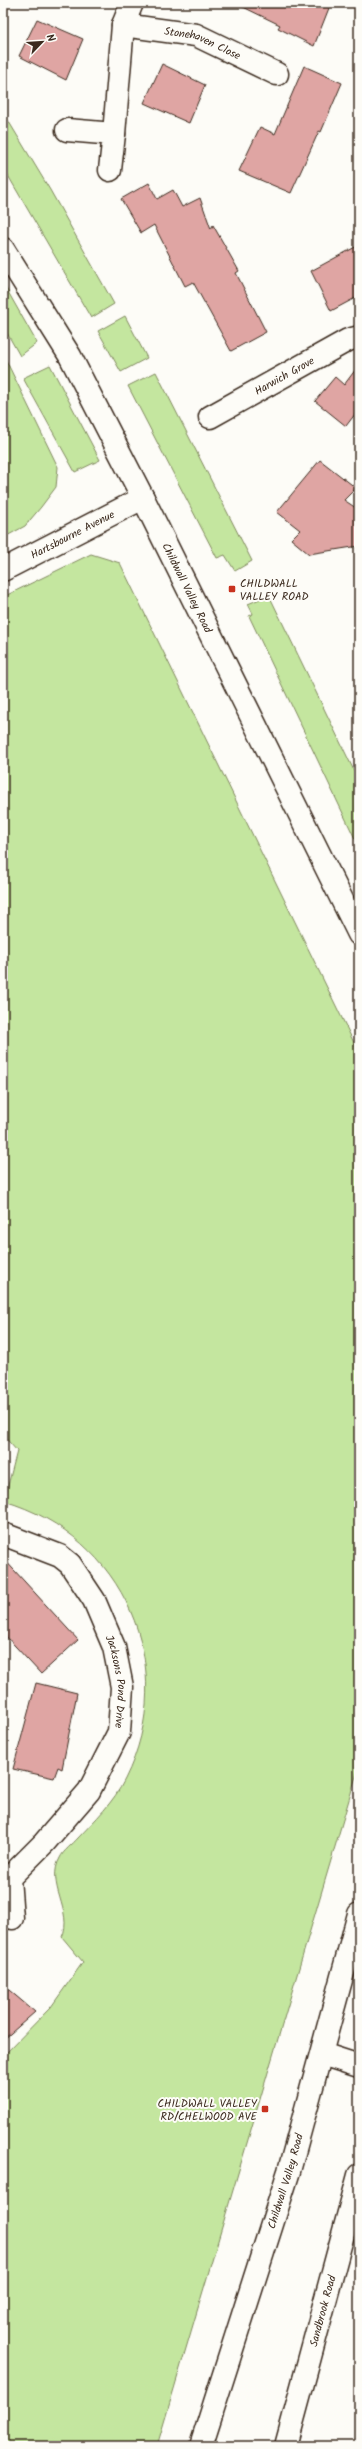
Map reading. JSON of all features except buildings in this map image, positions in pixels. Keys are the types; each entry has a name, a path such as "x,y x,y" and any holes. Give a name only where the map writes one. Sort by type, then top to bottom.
{"street":[{"path":"110,170 124,25 132,3"},
{"name":"Stonehaven Close","path":"124,25 196,35 277,74"},
{"path":"67,130 114,134"},
{"name":"Childwall Valley Road","path":"3,249 70,356 143,498 359,934"},
{"name":"Harwich Grove","path":"210,417 348,340 359,337"},
{"name":"Hartsbourne Avenue","path":"3,570 143,498"},
{"name":"Jacksons Pond Drive","path":"3,1534 60,1556 70,1564 94,1600 114,1647 122,1687 119,1732 89,1791 44,1843 9,1878 12,1918"},
{"name":"Childwall Valley Road","path":"201,2446 289,2171 359,1914"},
{"path":"322,2054 359,2066"},
{"name":"Sandbrook Road","path":"286,2446 359,2175"}],"green space":[{"path":"3,112 50,190 114,304 91,318 3,167"},
{"path":"3,283 37,343 20,356 3,326"},
{"path":"125,316 147,358 121,372 98,331"},
{"path":"3,354 58,467 56,487 41,507 25,526 3,538"},
{"path":"50,365 100,460 75,472 23,378"},
{"path":"156,372 252,561 235,571 225,555 217,558 128,386"},
{"path":"91,554 120,563 359,1053 359,1766 157,2446 3,2446 3,2056 51,2007 83,1962 62,1937 65,1927 65,1918 57,1888 56,1868 63,1853 104,1810 121,1787 141,1736 147,1693 143,1651 130,1611 110,1575 81,1543 46,1518 4,1501 17,1451 3,1435 3,597"},
{"path":"269,595 359,781 359,847 249,616 253,614 248,604"}],"place":[{"name":"CHILDWALL VALLEY ROAD","path":"232,589"},
{"name":"CHILDWALL VALLEY RD/CHELWOOD AVE","path":"265,2109"}]}
